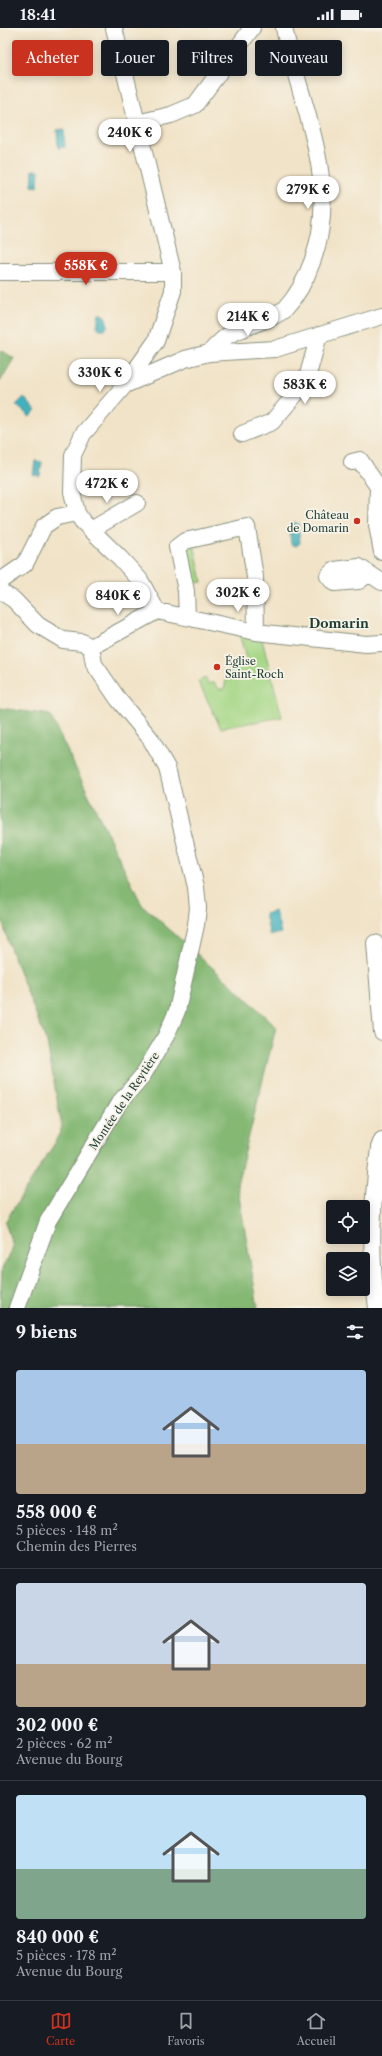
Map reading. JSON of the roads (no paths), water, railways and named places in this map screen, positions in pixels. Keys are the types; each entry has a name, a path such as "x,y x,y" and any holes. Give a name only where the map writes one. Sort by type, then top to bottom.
{"street":[{"path":"114,28 173,272 172,291 156,341 125,385 83,434 72,455 72,492 76,513 140,580 157,611"},
{"path":"137,123 170,115 195,105 252,28"},
{"path":"209,353 226,337 284,310 305,280 319,245 324,200 316,143 288,49 284,28"},
{"path":"0,272 173,272"},
{"path":"125,385 185,359 209,353 275,349 382,316"},
{"path":"242,434 272,422 306,382 319,335"},
{"path":"352,462 360,460 378,487 377,525 382,552"},
{"path":"91,530 137,503"},
{"path":"0,582 25,564 44,526 57,517 76,513"},
{"path":"187,617 186,591 177,547 185,541 220,534 247,526 255,577 256,632"},
{"path":"368,574 382,582"},
{"path":"0,591 14,600 38,625 63,640 82,642 91,647 157,611 256,632 366,644 382,643"},
{"path":"366,644 382,655"},
{"name":"Montée de la Reytière","path":"17,1308 48,1221 119,1103 143,1075 166,1036 178,1011 196,926 198,908 196,887 167,768 150,738 118,699 94,664 91,647"},
{"path":"375,943 382,1032"},
{"path":"377,1308 373,1278 372,1204 379,1148 382,1140"}],"water":[{"path":"64,129 65,147 58,148 57,130"},
{"path":"33,170 39,170 38,187 32,186"},
{"path":"99,314 103,314 106,317 107,326 105,330 100,330 97,326"},
{"path":"24,397 36,411 30,417 16,405"},
{"path":"35,461 42,462 40,476 33,475"},
{"path":"293,522 298,524 300,543 296,546 291,544 289,525"},
{"path":"275,911 281,933 270,936 265,914"}],"place":[{"name":"Château de Domarin","path":"357,521"},
{"name":"Église Saint-Roch","path":"217,667"}],"district":[{"name":"Domarin","path":"339,623"}]}
